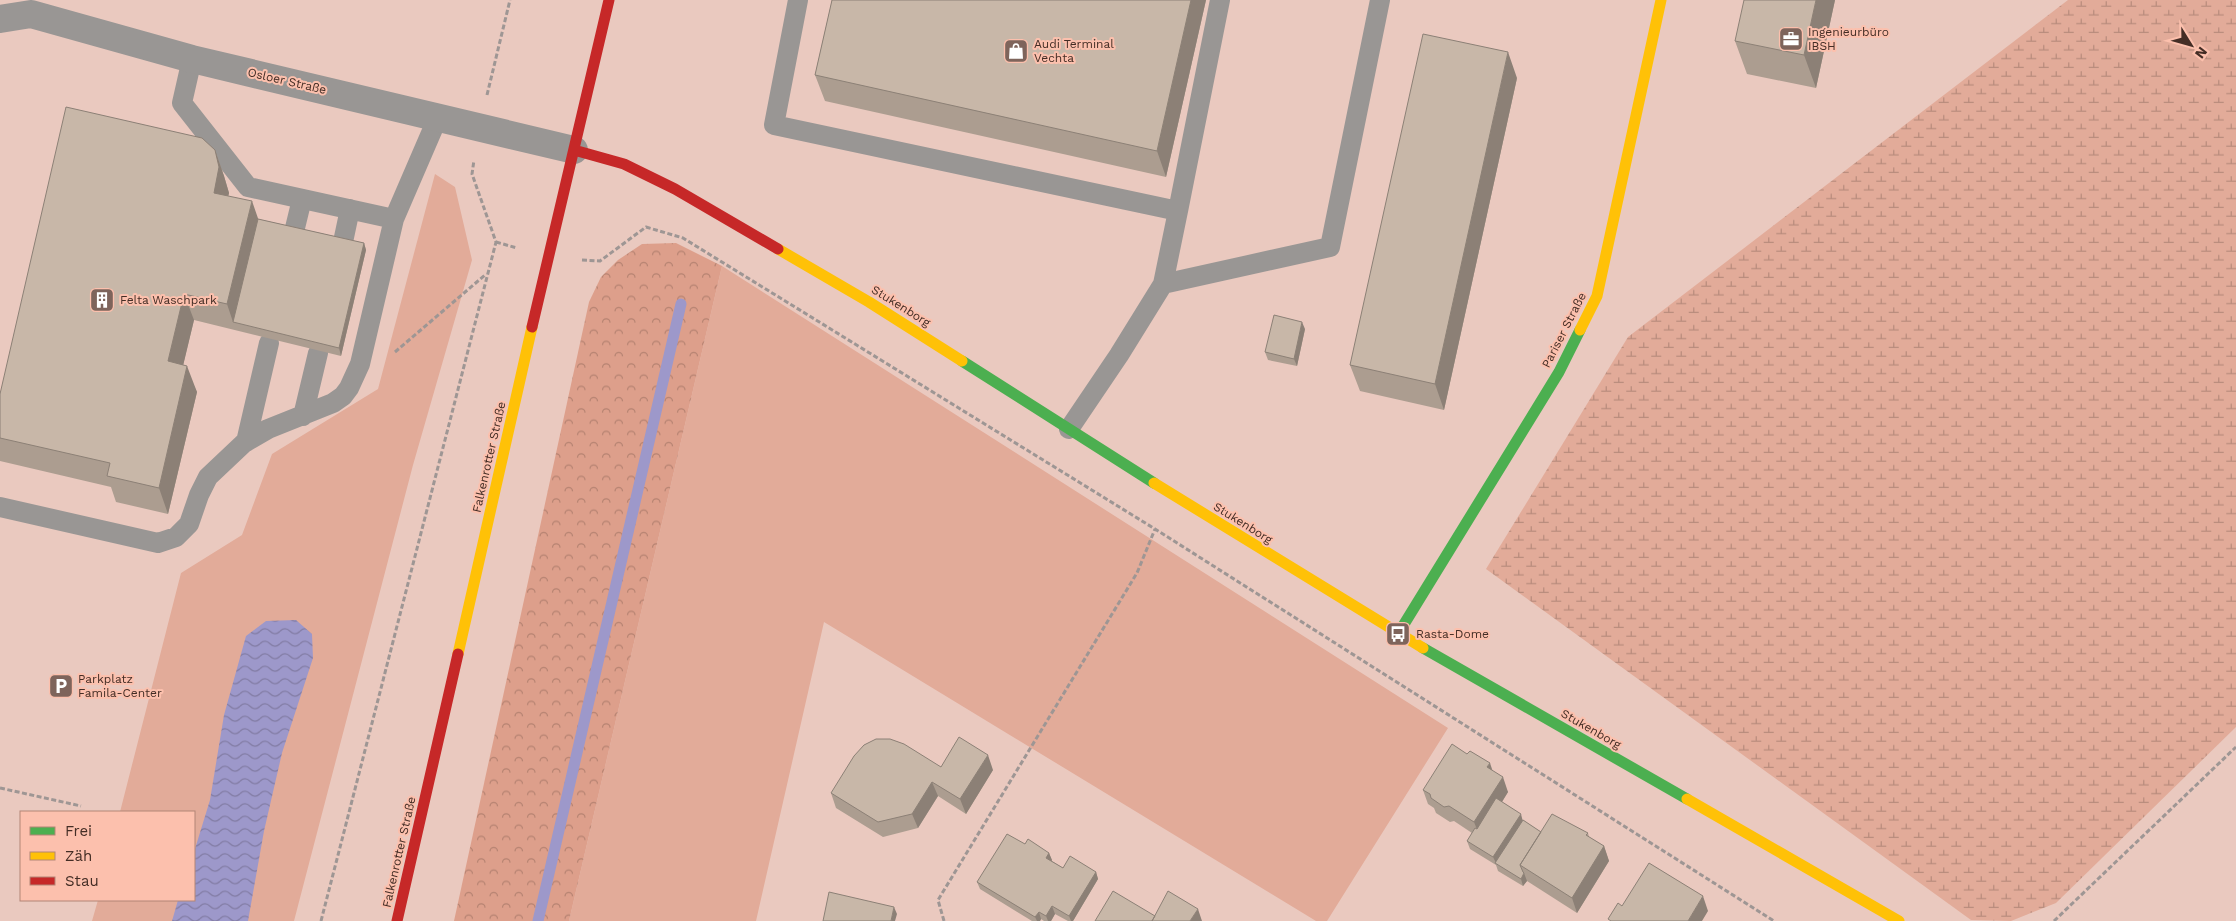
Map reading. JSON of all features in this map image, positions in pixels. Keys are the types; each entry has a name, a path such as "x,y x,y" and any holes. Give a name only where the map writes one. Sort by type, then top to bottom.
{"street":[{"name":"Falkenrotter Straße","path":"397,921 609,0"},
{"name":"Pariser Straße","path":"1398,634 1559,372 1597,296 1661,0"},
{"name":"Osloer Straße","path":"0,19 31,14 192,59 574,150"},
{"name":"Stukenborg","path":"574,150 624,164 675,189 869,302 1174,496 1398,634 1899,921"}],"lane":[{"path":"798,0 774,124 1178,211"},
{"path":"1069,429 1119,355 1163,284 1220,0"},
{"path":"1163,284 1330,247 1380,0"},
{"path":"192,59 182,103 248,187 394,219"},
{"path":"0,507 158,543 165,542 176,537 189,524 199,494 208,477 246,442 268,429 322,408 343,396 360,364 394,219 438,117"},
{"path":"294,232 302,199"},
{"path":"343,242 350,209"},
{"path":"246,442 269,343"},
{"path":"303,416 318,354"}],"path":[{"path":"322,921 496,242 472,174 480,127 510,0"},
{"path":"496,242 549,256 600,261 646,227 683,238 1155,529 1774,921"},
{"path":"388,358 486,275"},
{"path":"944,921 938,900 1137,574 1155,529 1174,496"},
{"path":"2054,921 2236,747"},
{"path":"0,788 80,806"}],"green space":[{"path":"2068,0 2236,0 2236,727 2056,903 2011,921 1971,920 1486,569 1628,337"},
{"path":"435,174 455,187 472,260 413,465 294,921 92,921 98,901 195,901 195,811 120,811 181,573 242,535 272,454 378,389"},
{"path":"676,243 722,266 569,921 454,921 589,302 601,277 618,260 642,244"},
{"path":"722,266 1448,728 1327,921 1316,921 824,622 756,921 569,921"}],"water":[{"path":"296,620 312,634 313,658 282,753 264,831 248,921 172,921 178,901 195,901 195,849 210,800 224,715 246,636 266,621"}],"building":[{"name":"Audi Terminal Vechta","path":"832,0 1191,0 1157,151 815,75"},
{"path":"1744,0 1816,0 1804,55 1735,41"},
{"path":"1423,34 1508,52 1435,384 1350,365"},
{"name":"Felta Waschpark","path":"66,107 202,138 215,150 219,167 214,193 252,201 227,304 184,294 168,361 187,366 159,488 107,476 110,463 0,438 0,394"},
{"path":"258,219 364,243 339,348 233,322"},
{"path":"1274,315 1302,322 1294,359 1265,352"},
{"path":"959,737 988,755 960,799 932,782 912,814 878,822 831,793 854,756 864,745 876,739 890,739 904,744 941,767"},
{"path":"1452,744 1467,754 1470,751 1490,763 1487,767 1503,777 1474,822 1449,806 1444,807 1423,790"},
{"path":"1496,798 1521,814 1493,857 1467,841 1475,828 1477,829"},
{"path":"1552,814 1588,833 1586,835 1604,846 1572,898 1520,865"},
{"path":"1523,820 1541,832 1520,865 1524,873 1521,879 1495,863"},
{"path":"1007,834 1025,844 1028,839 1049,853 1046,858 1063,868 1070,856 1096,872 1069,916 1052,906 1046,916 1039,912 1035,917 977,882"},
{"path":"1649,863 1703,896 1688,921 1611,921 1608,919 1618,903 1622,906"},
{"path":"1113,891 1155,916 1152,921 1095,921"},
{"path":"1168,891 1198,909 1190,921 1152,921"},
{"path":"829,892 894,907 891,921 823,921"}],"waterway":[{"path":"538,921 681,304"}],"traffic: fast":[{"path":"1398,634 1559,372 1580,330"},
{"path":"962,361 1154,483"},
{"path":"1423,648 1687,799"}],"traffic: slow":[{"path":"1580,330 1597,296 1661,0"},
{"path":"778,249 869,302 962,361"},
{"path":"458,654 532,327"},
{"path":"1154,483 1423,648"},
{"path":"1687,799 1899,921"}],"traffic: jam":[{"path":"532,327 609,0"},
{"path":"574,150 624,164 675,189 778,249"},
{"path":"397,921 458,654"}],"place":[{"name":"Ingenieurbüro IBSH","path":"1791,39"},
{"name":"Audi Terminal Vechta","path":"1016,51"},
{"name":"Felta Waschpark","path":"102,300"},
{"name":"Rasta-Dome","path":"1398,634"},
{"name":"Parkplatz Famila-Center","path":"61,686"}]}
